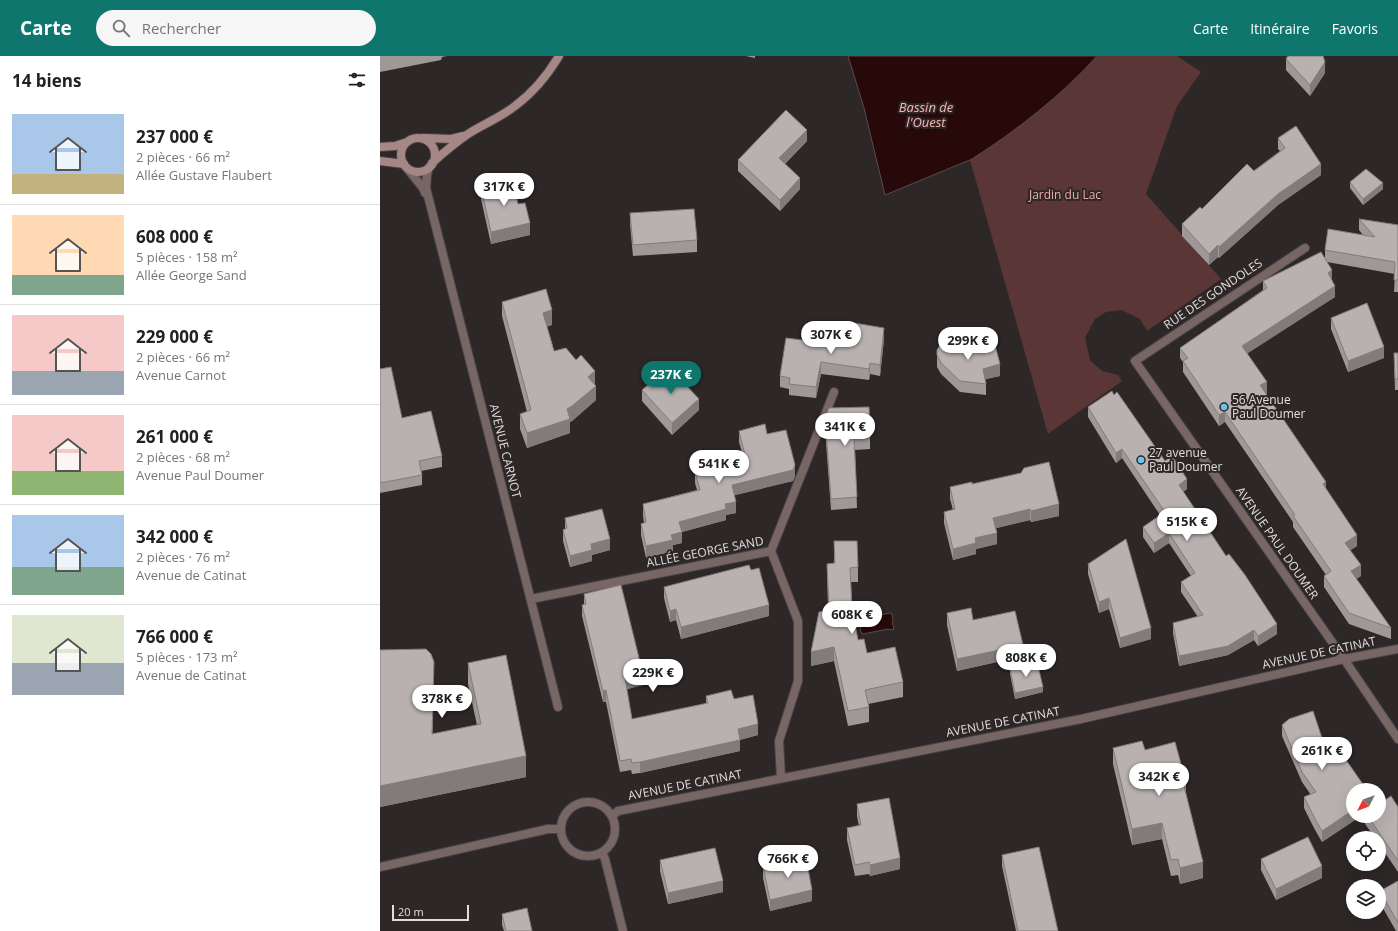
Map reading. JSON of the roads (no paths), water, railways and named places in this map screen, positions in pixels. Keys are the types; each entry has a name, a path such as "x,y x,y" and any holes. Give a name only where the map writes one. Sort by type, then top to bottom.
{"street":[{"path":"408,141 402,148 401,152 405,165 410,169 418,171 426,169 448,149 468,134 502,116 525,98 544,79 559,56"},
{"path":"380,147 395,146 411,139 451,139 468,134"},
{"path":"420,138 428,141 433,147 434,156 431,165"},
{"path":"380,161 405,165"},
{"name":"AVENUE CARNOT","path":"405,165 423,188 429,200"},
{"name":"AVENUE CARNOT","path":"431,165 427,175 426,188 558,707"},
{"name":"RUE DES GONDOLES","path":"1135,361 1305,248"},
{"name":"AVENUE PAUL DOUMER","path":"1135,361 1344,659 1398,739"},
{"path":"771,551 834,392"},
{"name":"ALLÉE GEORGE SAND","path":"531,599 771,551 798,621 798,681 779,741 781,778"},
{"name":"AVENUE DE CATINAT","path":"612,816 618,811 1081,719 1344,659 1398,649"},
{"path":"585,802 595,802 605,807 612,816 615,826 614,837 609,847 600,854 589,856 578,854 569,848 563,839 561,829 563,820 568,811 576,805 585,802"},
{"path":"380,867 548,829 561,829"},
{"path":"602,852 623,931"}],"water":[{"name":"Bassin de l'Ouest","path":"848,56 1097,56 1069,85 1038,112 1005,137 972,159 885,195 864,108"},
{"path":"890,613 892,614 892,624 894,626 893,630 888,629 863,634 861,632 859,621 861,619"}],"place":[{"name":"56 Avenue Paul Doumer","path":"1224,407"},
{"name":"27 avenue Paul Doumer","path":"1141,460"}],"park label":[{"name":"Jardin du Lac","path":"1065,195"}]}
